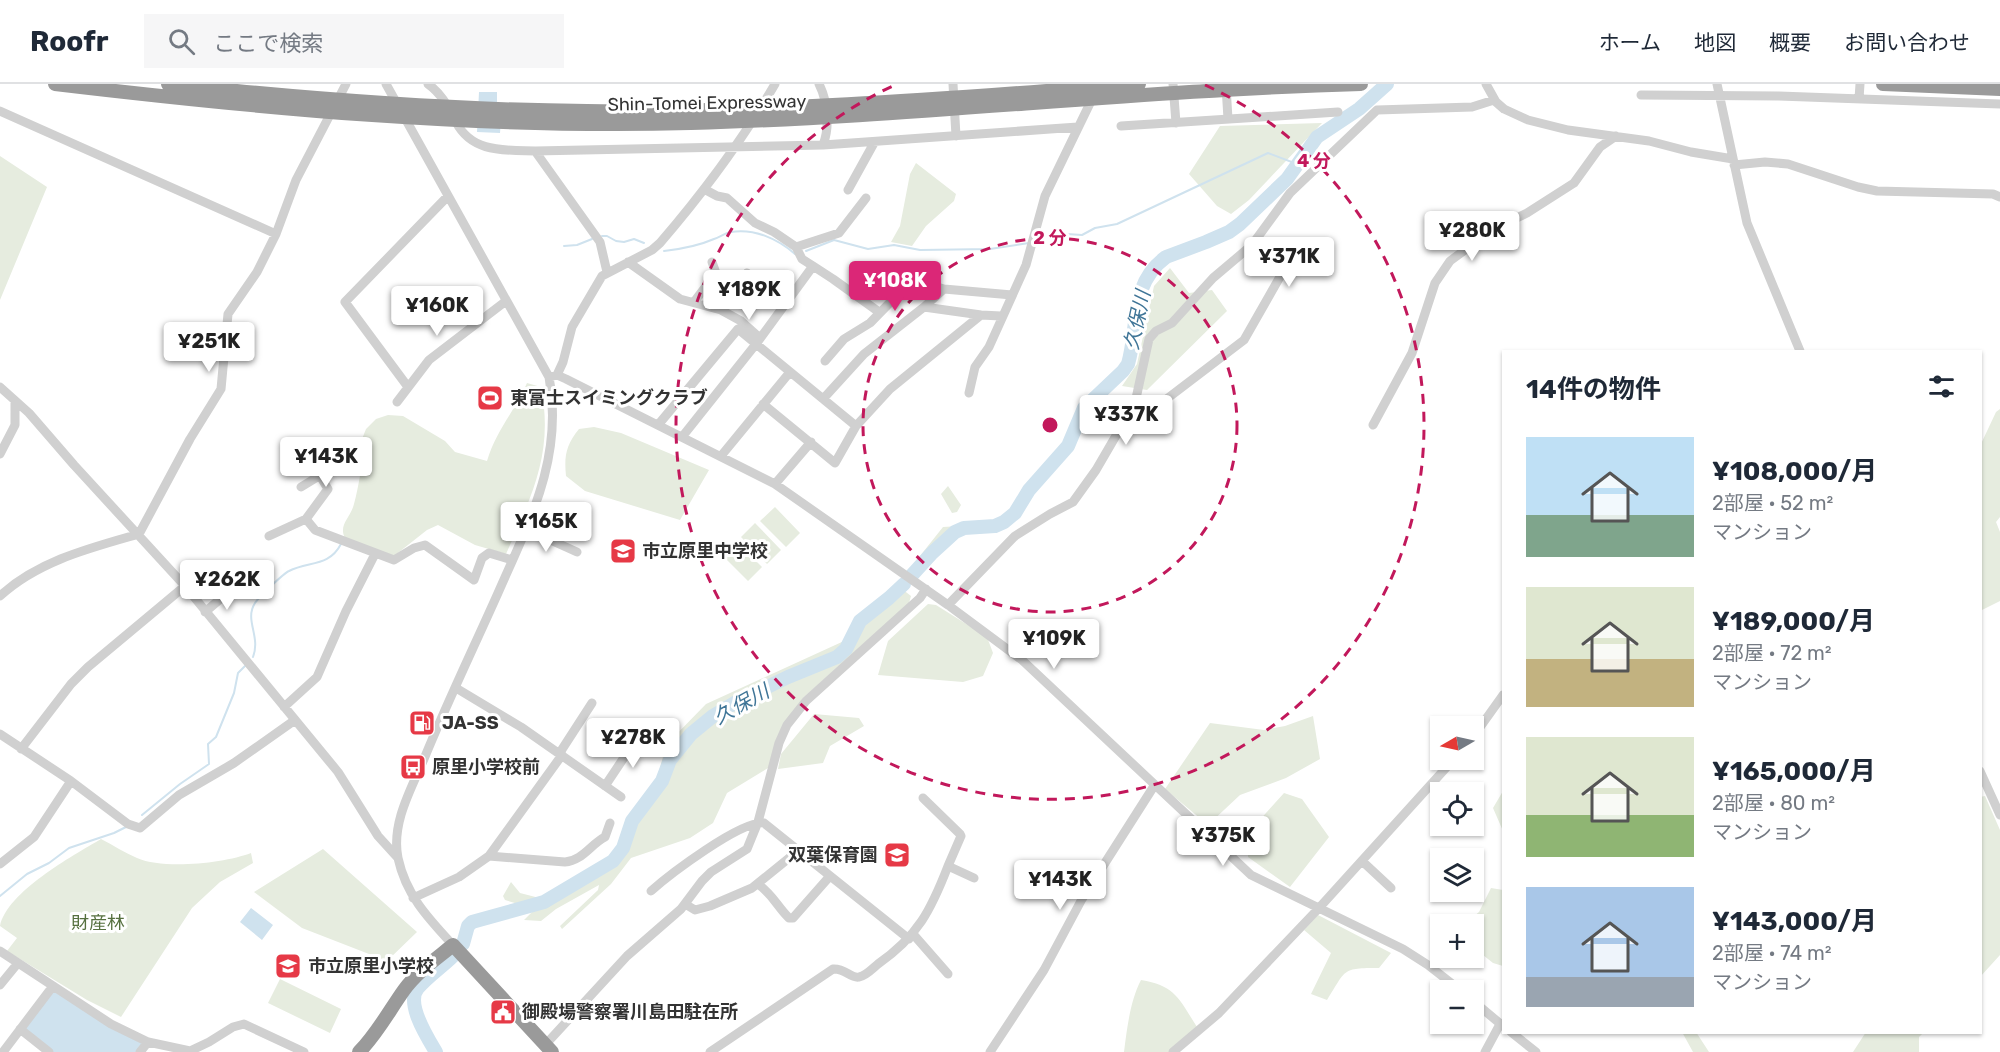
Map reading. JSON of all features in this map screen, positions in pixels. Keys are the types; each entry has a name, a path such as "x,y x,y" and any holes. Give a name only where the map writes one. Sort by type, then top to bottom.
{"highway":[{"name":"Shin-Tomei Expressway","path":"55,84 379,117 598,124 807,119 1209,91 1361,84"},
{"name":"Shin-Tomei Expressway","path":"168,84 379,104 470,109 588,111 806,107 1139,84"},
{"path":"1883,84 2000,89"},
{"path":"359,1052 418,974 453,945 549,1048"}],"street":[{"path":"0,596 25,576 47,564 93,547 139,534 190,439 221,389 228,314 257,272 276,234 296,180 346,84"},
{"path":"386,84 506,301 553,376 774,483 948,604 1022,660 1251,875 1403,949 1447,980"},
{"path":"428,84 440,94 462,133 484,148 501,150 874,143 1078,127"},
{"path":"453,945 423,913 413,898 398,858 397,837 404,806 526,529 543,484 551,450 553,376 563,362 572,327 602,276 652,250 660,243 735,147 775,84"},
{"path":"819,84 825,103 827,132 823,145"},
{"path":"952,84 956,136"},
{"path":"969,393 975,368 989,347 1031,251 1045,196 1100,84"},
{"path":"1173,84 1176,123"},
{"path":"1225,84 1228,119"},
{"path":"1486,84 1494,100 1504,109 1528,120 1568,130 1616,136 1733,162 1788,164 1877,191 2000,196"},
{"path":"1717,84 1747,223 1800,350"},
{"path":"1859,99 1860,84"},
{"path":"1641,95 1719,94 2000,105"},
{"path":"948,604 1015,536 1035,522 1073,502 1135,403 1149,339 1156,331 1172,322 1213,278 1252,245 1290,193 1377,110 1472,107 1494,100"},
{"path":"0,111 276,234"},
{"path":"1121,126 1338,112"},
{"path":"1373,425 1412,353 1435,283 1450,261 1492,230 1527,213 1574,183 1600,147 1616,136"},
{"path":"848,190 874,143"},
{"path":"535,151 600,242 607,272"},
{"path":"704,189 727,198 755,223 774,232 796,247 802,259 879,312"},
{"path":"408,387 345,302 448,196"},
{"path":"796,247 839,233 866,198"},
{"path":"1127,418 1143,417 1244,340 1251,331 1281,275 1252,245"},
{"path":"628,262 680,299 721,310 741,321 790,372 856,426"},
{"path":"694,302 716,273 711,262"},
{"path":"682,437 758,341 813,266"},
{"path":"721,310 747,273"},
{"path":"825,361 844,339 870,323 910,282 920,282 944,289 1012,295"},
{"path":"823,399 864,354 944,289"},
{"path":"397,402 429,360 506,301"},
{"path":"924,307 1001,316"},
{"path":"763,404 835,463 856,426 890,389 981,315"},
{"path":"658,425 738,329 758,341"},
{"path":"721,456 790,372"},
{"path":"0,387 29,413 185,586 338,772 378,836 398,858"},
{"path":"0,454 15,425 15,400"},
{"path":"774,483 811,442"},
{"path":"301,487 337,465"},
{"path":"269,536 306,519 328,489 320,476"},
{"path":"306,519 315,530 394,560 414,548 425,546 474,580 482,558 489,553 512,560"},
{"path":"526,529 577,552"},
{"path":"285,707 317,677 346,611 375,554"},
{"path":"21,749 71,684 88,667 185,586"},
{"path":"205,612 232,589"},
{"path":"549,1048 627,956 685,904 711,872 747,849 758,822 779,743 787,725 806,701 920,598 926,589"},
{"path":"456,688 521,727 621,797"},
{"path":"1484,722 1502,696"},
{"path":"413,898 459,877 489,856 561,754 592,703"},
{"path":"0,735 71,781 128,824 140,828 179,795 234,763 295,720"},
{"path":"605,786 637,738"},
{"path":"1173,1052 1219,1013 1319,908 1444,770"},
{"path":"1982,775 2000,815"},
{"path":"0,864 34,837 71,781"},
{"path":"992,1051 1044,970 1082,899 1154,786"},
{"path":"710,1052 833,969 842,969 853,977 861,977 911,937 931,907 961,836 923,798"},
{"path":"651,891 681,866 732,834 758,822 764,823 911,937 948,974"},
{"path":"489,856 575,861 605,837 610,823"},
{"path":"685,904 695,910 745,892 799,850"},
{"path":"1362,861 1391,888"},
{"path":"948,866 974,878"},
{"path":"758,884 776,899 777,906 789,918 793,918 830,876"},
{"path":"1,953 111,1024 148,1042 190,1051 233,1027 244,1024 304,1052"},
{"path":"0,985 18,963"},
{"path":"3,1052 53,986"},
{"path":"1484,1010 1502,1025 1485,1052"},
{"path":"20,1029 49,1052"},
{"path":"1522,1035 1534,1051"},
{"path":"140,1052 148,1042"}],"green space":[{"path":"1322,123 1249,200 1231,214 1217,206 1189,174 1220,126"},
{"path":"0,156 47,187 0,300"},
{"path":"916,163 956,194 954,201 926,226 912,246 891,242 900,226 910,174"},
{"path":"1170,268 1189,293 1212,290 1227,311 1147,390 1122,386 1137,364 1154,286"},
{"path":"527,383 541,387 545,433 532,493 506,554 475,545 438,525 427,530 394,556 345,538 343,529 354,504 365,448 362,439 366,429 376,419 388,415 403,416 445,441 455,452 487,461 495,440"},
{"path":"2000,409 2000,517 1996,522 2000,532 2000,601 1982,610 1982,442 1996,412"},
{"path":"594,427 621,433 709,470 680,520 585,491 566,476 565,462 571,440 579,429"},
{"path":"948,486 961,505 957,512 952,513 941,494"},
{"path":"775,507 800,533 786,547 760,521"},
{"path":"755,523 781,550 767,564 741,537"},
{"path":"959,526 915,575 908,571 943,527"},
{"path":"736,541 762,567 748,581 722,555"},
{"path":"897,585 911,596 909,603 802,699 768,768 727,793 713,823 690,838 631,858 611,884 562,929 560,926 598,890 599,885 556,909 541,921 524,920 535,909 505,900 503,896 511,882 520,893 551,901 609,868 620,848 627,820 655,787 666,745 706,704 844,641 858,619"},
{"path":"928,604 936,605 987,637 993,653 983,676 963,682 878,675 888,641"},
{"path":"814,714 859,718 864,726 830,746 823,763 778,769 781,754"},
{"path":"1313,716 1320,759 1286,778 1240,795 1208,825 1165,789 1210,723 1264,730 1285,726"},
{"path":"1284,793 1302,799 1329,837 1290,887 1248,857 1249,832"},
{"path":"1502,793 1502,829 1493,808"},
{"path":"1985,796 2000,830 2000,955 1982,975 1982,797"},
{"name":"財産林","path":"101,839 132,856 149,862 194,864 226,860 251,853 253,863 220,882 192,908 121,1017 87,1000 7,951 17,938 0,926 5,913 27,888 58,865"},
{"path":"323,849 417,932 387,961 302,928 254,892"},
{"path":"1491,888 1502,890 1502,966 1493,963 1484,956 1484,914 1476,914"},
{"path":"1318,915 1391,953 1379,968 1346,972 1327,1000 1311,994 1331,953 1304,930"},
{"path":"280,979 341,1009 330,1033 268,1003"},
{"path":"1141,980 1162,986 1175,995 1197,1027 1177,1052 1124,1052 1132,1006"},
{"path":"1683,1034 1697,1034 1709,1052 1693,1052"},
{"path":"1865,1034 1922,1034 1919,1037 1919,1052 1853,1052"}],"water":[{"path":"479,92 497,92 497,105 502,106 500,133 477,132"},
{"path":"251,908 273,925 262,940 240,922"},
{"path":"54,991 143,1044 136,1052 53,1052 24,1029"}],"waterway":[{"name":"久保川","path":"912,575 955,532 964,528 995,526 1015,513 1029,490 1068,446 1084,408 1128,364 1137,306 1146,280 1154,268 1166,257 1229,232 1240,224 1287,179 1317,137 1359,109 1387,84"},
{"path":"1038,240 1052,233 1082,235 1095,228 1117,224 1268,153 1297,164"},
{"path":"664,251 696,245 740,231 765,236 795,254"},
{"path":"602,236 616,241 624,242 634,239 644,243"},
{"path":"564,246 577,245 592,239"},
{"path":"806,251 834,240 868,249 894,245 920,250 990,249 1029,243"},
{"path":"253,657 255,642 251,616 255,603 286,573 331,557 341,544"},
{"name":"久保川","path":"463,944 468,926 472,922 544,902 613,861 623,848 632,821 662,781 670,760 691,734 713,716 738,701 837,657 846,649 860,621 904,584"},
{"path":"142,815 209,764 208,744 216,737 234,693 238,673 245,666"},
{"path":"0,896 27,874 49,863 69,848 128,826"},
{"name":"久保川","path":"436,1052 419,1020 414,1002 415,994 418,988 453,956"}],"place":[{"name":"東富士スイミングクラブ","path":"490,398"},
{"name":"市立原里中学校","path":"623,551"},
{"name":"JA-SS","path":"422,723"},
{"name":"原里小学校前","path":"413,767"},
{"name":"双葉保育園","path":"897,855"},
{"name":"市立原里小学校","path":"288,966"},
{"name":"御殿場警察署川島田駐在所","path":"503,1012"}]}
